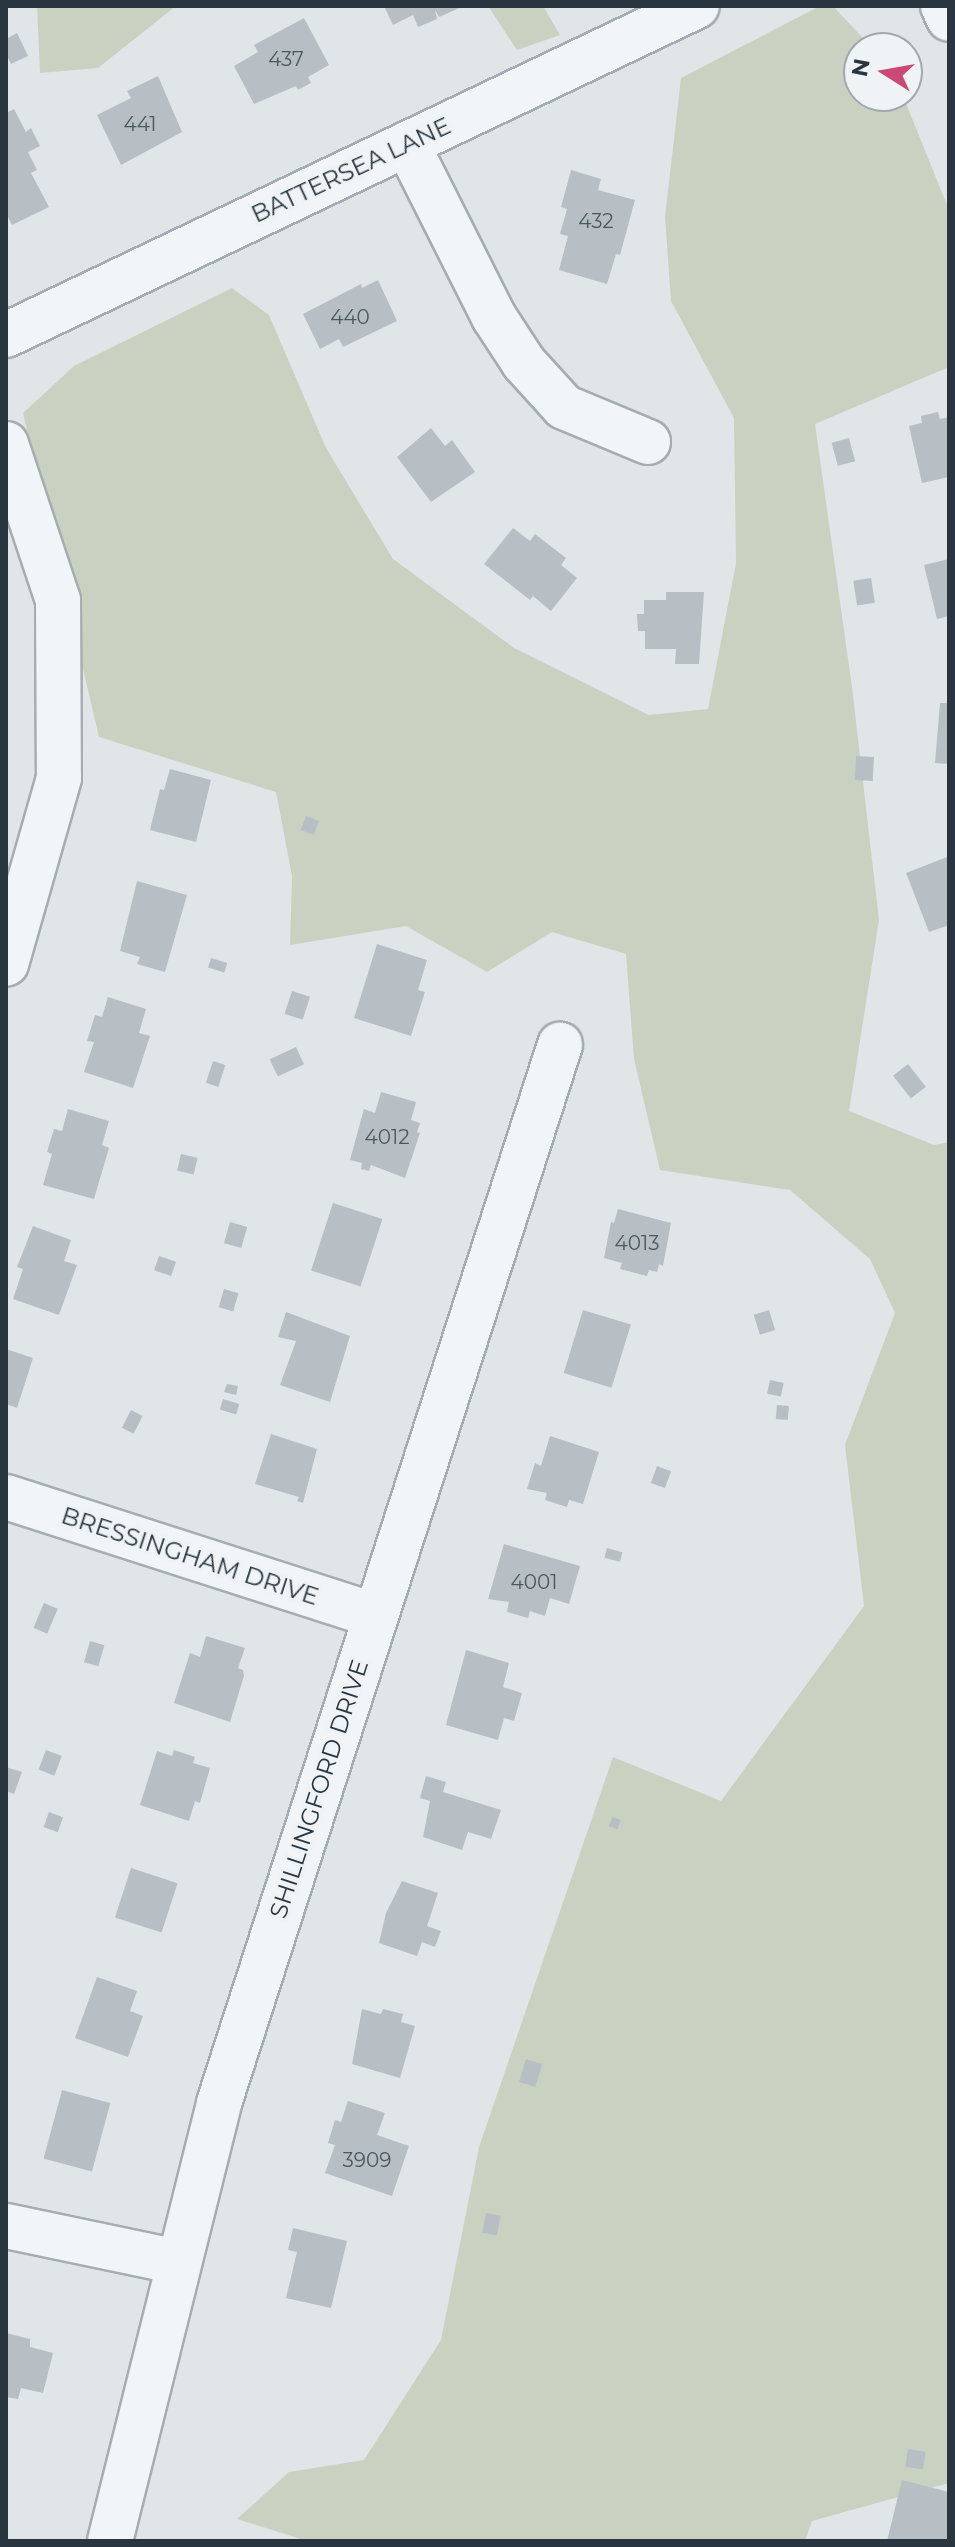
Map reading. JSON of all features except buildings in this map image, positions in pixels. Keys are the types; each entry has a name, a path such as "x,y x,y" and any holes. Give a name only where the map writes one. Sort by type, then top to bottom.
{"street":[{"name":"BATTERSEA LANE","path":"6,335 697,6"},
{"path":"943,6 949,19"},
{"path":"407,144 494,317 524,363 564,407 648,442"},
{"path":"6,444 58,600 59,778 6,964"},
{"name":"SHILLINGFORD DRIVE","path":"110,2541 219,2103 560,1045"},
{"name":"BRESSINGHAM DRIVE","path":"6,1497 374,1615"},
{"path":"6,2226 178,2262"}],"green space":[{"path":"37,6 176,6 98,68 40,73"},
{"path":"488,6 543,6 560,35 517,50"},
{"path":"820,6 833,6 857,32 843,32 843,112 909,112 949,210 949,367 815,424 852,687 879,920 849,1111 934,1145 949,1142 949,2483 812,2521 805,2541 307,2541 237,2519 289,2472 364,2460 441,2340 479,2147 613,1757 721,1801 864,1606 845,1445 895,1313 870,1259 790,1190 660,1170 634,1059 626,954 552,932 487,972 406,926 290,945 292,876 276,792 99,737 23,413 74,366 232,288 269,315 326,448 393,559 514,648 649,715 708,709 736,563 734,418 671,301 665,217 681,78"}]}
